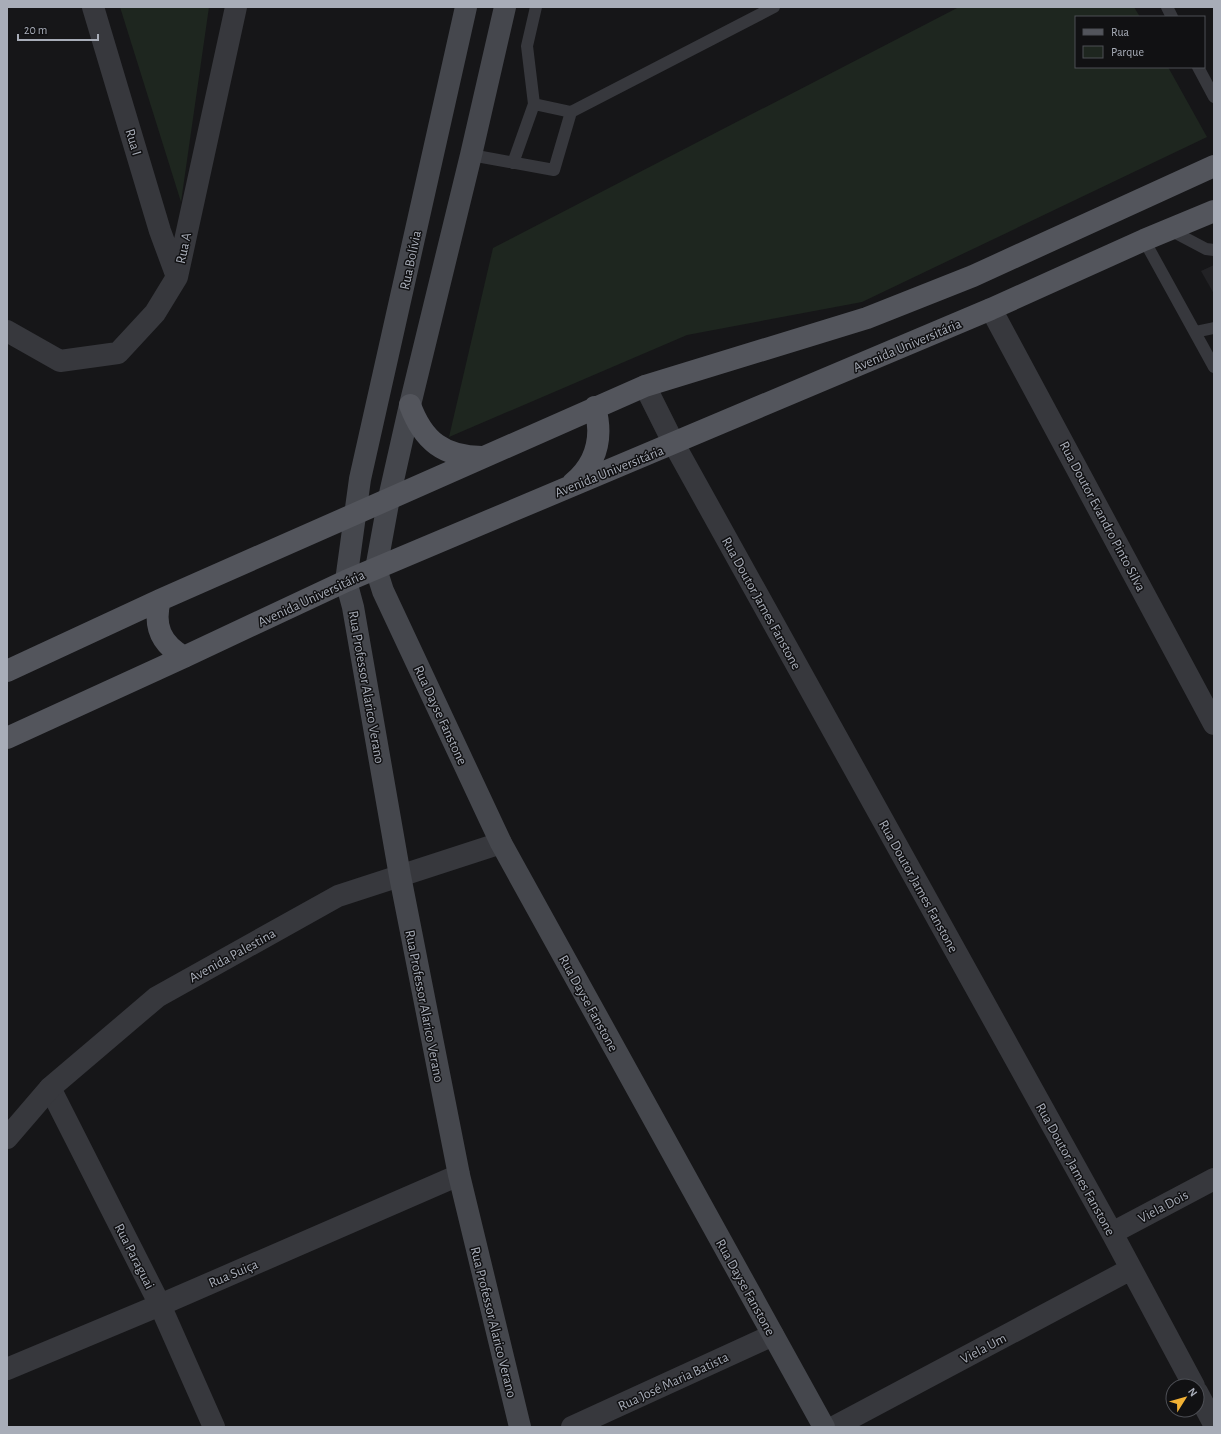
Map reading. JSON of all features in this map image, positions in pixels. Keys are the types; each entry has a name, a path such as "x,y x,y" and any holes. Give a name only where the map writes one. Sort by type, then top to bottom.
{"main road":[{"name":"Rua Bolívia","path":"346,581 360,479 466,7"},
{"path":"376,569 389,498 410,405 471,155 505,7"},
{"path":"7,671 160,600 645,386 867,318 973,276 1214,166"},
{"name":"Avenida Universitária","path":"7,738 346,581 569,486 674,444 991,309 1144,240 1214,211"},
{"path":"410,405 415,420 434,442 457,454 470,457 482,457"},
{"path":"569,486 580,477 590,465 596,451 599,436 599,422 595,407"},
{"name":"Rua Dayse Fanstone","path":"376,569 383,591 500,843 824,1427"},
{"name":"Rua Professor Alarico Verano","path":"346,581 353,607 400,876 459,1175 520,1427"},
{"path":"160,600 157,610 157,621 160,632 174,651 184,657"}],"street":[{"name":"Rua I","path":"93,7 160,231 177,277"},
{"name":"Rua A","path":"7,331 60,361 118,353 155,313 177,277 236,7"},
{"name":"Rua Doutor Evandro Pinto Silva","path":"991,309 1214,724"},
{"name":"Rua Doutor James Fanstone","path":"645,386 674,444 1112,1233 1190,1378"},
{"name":"Avenida Palestina","path":"7,1138 50,1088 157,997 338,896 500,843"},
{"name":"Rua Paraguai","path":"50,1088 160,1305 214,1427"},
{"name":"Rua Suiça","path":"7,1369 160,1305 459,1175"},
{"name":"Viela Dois","path":"1112,1233 1214,1179"},
{"name":"Viela Um","path":"834,1427 1131,1268"},
{"name":"Rua José Maria Batista","path":"572,1427 773,1335"},
{"path":"1205,1407 1214,1424"}],"lane":[{"path":"513,163 534,104 527,46 536,7"},
{"path":"534,104 571,112 774,7"},
{"path":"1167,7 1172,16"},
{"path":"1199,68 1214,97"},
{"path":"471,155 554,170 571,112"},
{"path":"1170,230 1211,248"},
{"path":"1144,240 1214,367"},
{"path":"1195,332 1214,328"}],"shaded area":[{"path":"1214,265 1214,294 1201,271"}],"green space":[{"path":"120,7 209,7 181,202"},
{"path":"959,7 1134,7 1139,16 1075,16 1075,68 1169,68 1207,137 862,302 687,335 449,437 493,248"}]}
